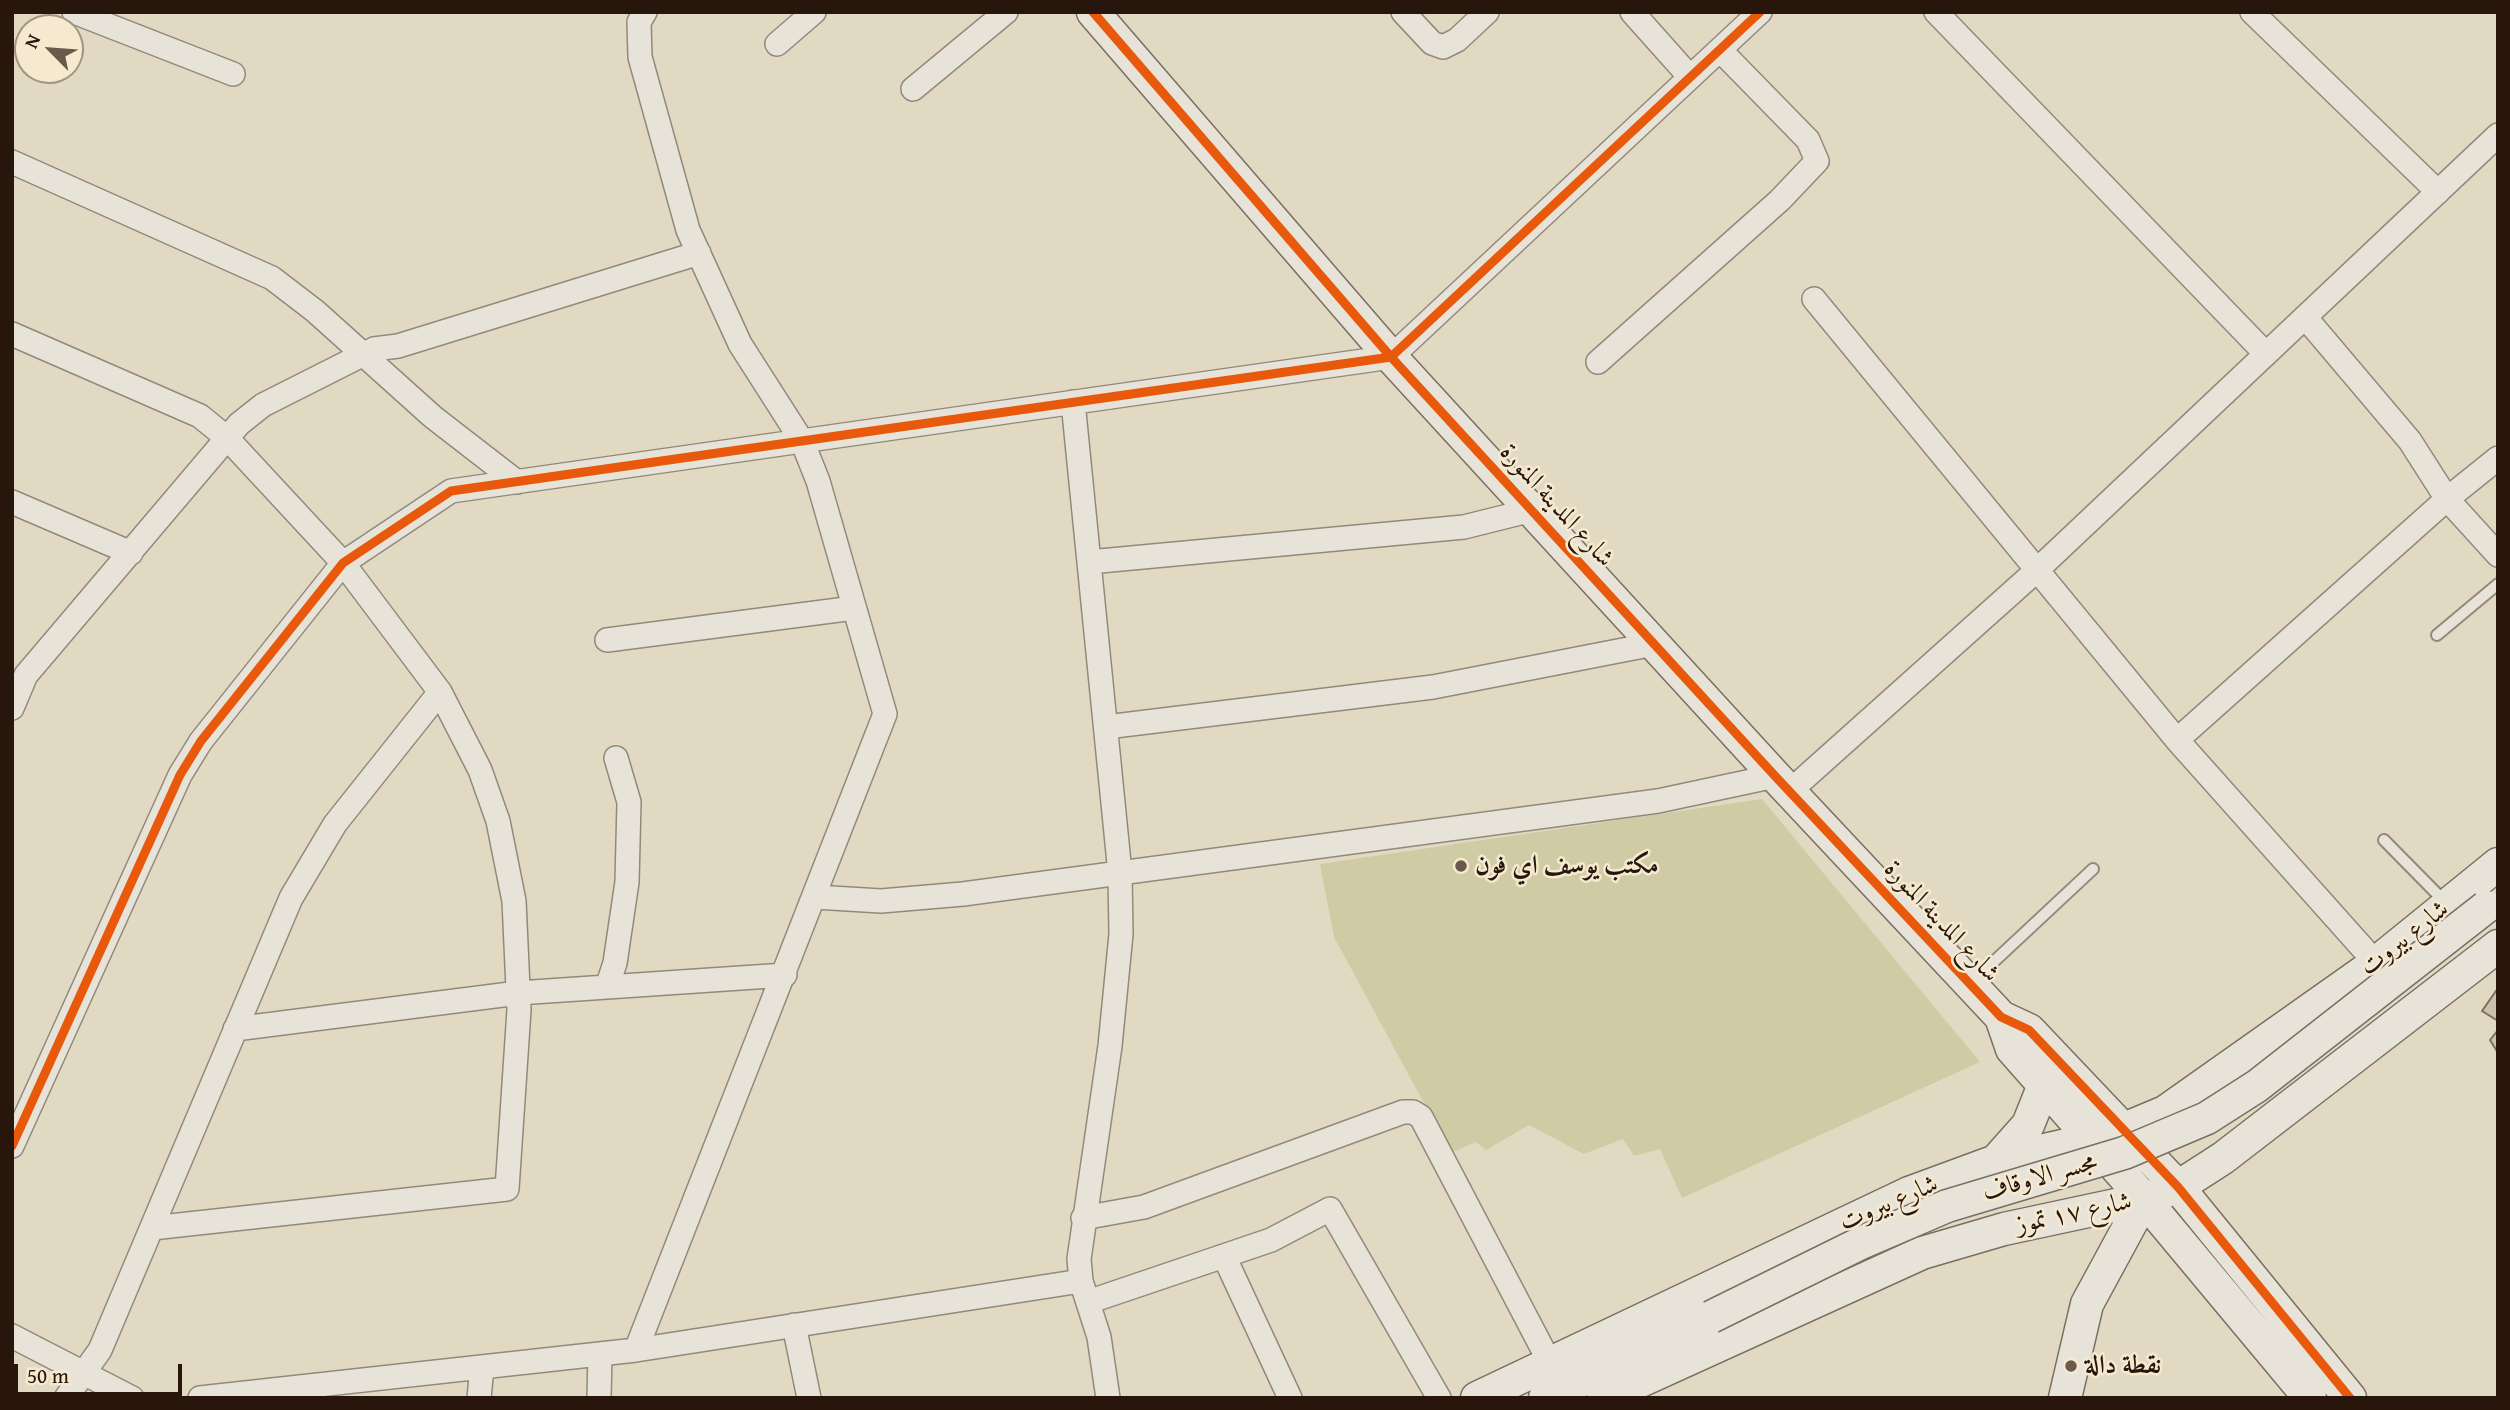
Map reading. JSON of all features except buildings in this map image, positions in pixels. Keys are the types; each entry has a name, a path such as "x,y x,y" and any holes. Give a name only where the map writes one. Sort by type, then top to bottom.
{"street":[{"path":"74,12 233,74"},
{"path":"636,1350 886,714 818,481 802,441 740,344 688,230 640,57 639,22 645,12"},
{"path":"777,44 814,12"},
{"path":"913,89 1006,12"},
{"name":"شارع المدينة المنورة","path":"1093,12 1391,357 1782,784 2001,1017"},
{"path":"1403,12 1432,43 1443,47 1457,40 1487,12"},
{"path":"1632,12 1690,77"},
{"path":"12,1146 180,775 201,741 342,563 451,492 1391,357 1760,12"},
{"path":"1936,12 2266,354"},
{"path":"2256,14 2438,191"},
{"path":"1598,362 1780,200 1817,161 1808,140 1720,50"},
{"path":"815,897 894,900 1120,873 1782,784 2036,571 2498,135"},
{"path":"12,162 272,278 315,311 361,355 453,434 517,482"},
{"path":"12,708 19,672 131,553 227,438 263,405 361,355 699,253"},
{"path":"1814,299 2178,740 2376,963"},
{"path":"2305,317 2410,441 2447,499 2498,555"},
{"path":"12,334 200,415 227,438 342,563 440,692 480,769 498,821 514,901 518,993 506,1189 152,1228"},
{"path":"1073,402 1120,873 1121,934 1110,1046 1079,1259 1084,1291 1099,1337 1108,1398"},
{"path":"2178,740 2447,499 2498,458"},
{"path":"12,502 131,553"},
{"path":"1089,562 1464,527 1532,510"},
{"path":"607,640 854,608"},
{"path":"1106,727 1433,687 1654,644"},
{"path":"66,1398 85,1375 100,1350 291,898 335,824 440,692"},
{"path":"607,987 615,964 627,882 629,802 616,758"},
{"name":"شارع بيروت","path":"1477,1398 1909,1193 1997,1161 2126,1130 2183,1101 2376,963 2498,864"},
{"name":"مجسر الاوقاف","path":"1545,1398 1873,1237 1947,1206 2133,1150 2207,1118 2257,1086 2492,902"},
{"name":"شارع ١٧ تموز","path":"1602,1398 1922,1254 2004,1229 2144,1199 2178,1186 2216,1163 2498,946"},
{"path":"235,1029 518,993 785,975"},
{"path":"2001,1017 2029,1030 2178,1186 2350,1398"},
{"path":"2001,1017 2012,1049 2144,1199 2310,1398"},
{"path":"1997,1161 2028,1125 2044,1084"},
{"path":"1083,1218 1144,1207 1403,1112 1413,1112 1421,1117 1550,1363"},
{"path":"2065,1398 2087,1304 2144,1199"},
{"path":"200,1398 310,1392 482,1367 636,1350 794,1325 1084,1291 1224,1256 1271,1240 1330,1209 1439,1398"},
{"path":"1224,1256 1290,1398"},
{"path":"794,1325 809,1398"},
{"path":"12,1336 132,1398"},
{"path":"598,1398 600,1354"},
{"path":"479,1398 482,1367"}],"lane":[{"path":"2437,635 2498,584"},
{"path":"2384,840 2448,905"},
{"path":"1970,984 2093,869"}],"shaded area":[{"path":"1762,799 1980,1062 1682,1198 1660,1149 1634,1156 1623,1139 1584,1154 1529,1125 1486,1150 1476,1142 1451,1153 1334,937 1320,864"}],"cycle path":[{"path":"1093,12 1391,357 1775,776 2001,1017 2029,1030 2178,1187 2350,1398"},
{"path":"12,1146 180,775 201,741 343,563 451,491 1391,357 1760,12"}],"place":[{"name":"مكتب يوسف اي فون","path":"1461,866"},
{"name":"نقطة دالة","path":"2071,1366"}]}
